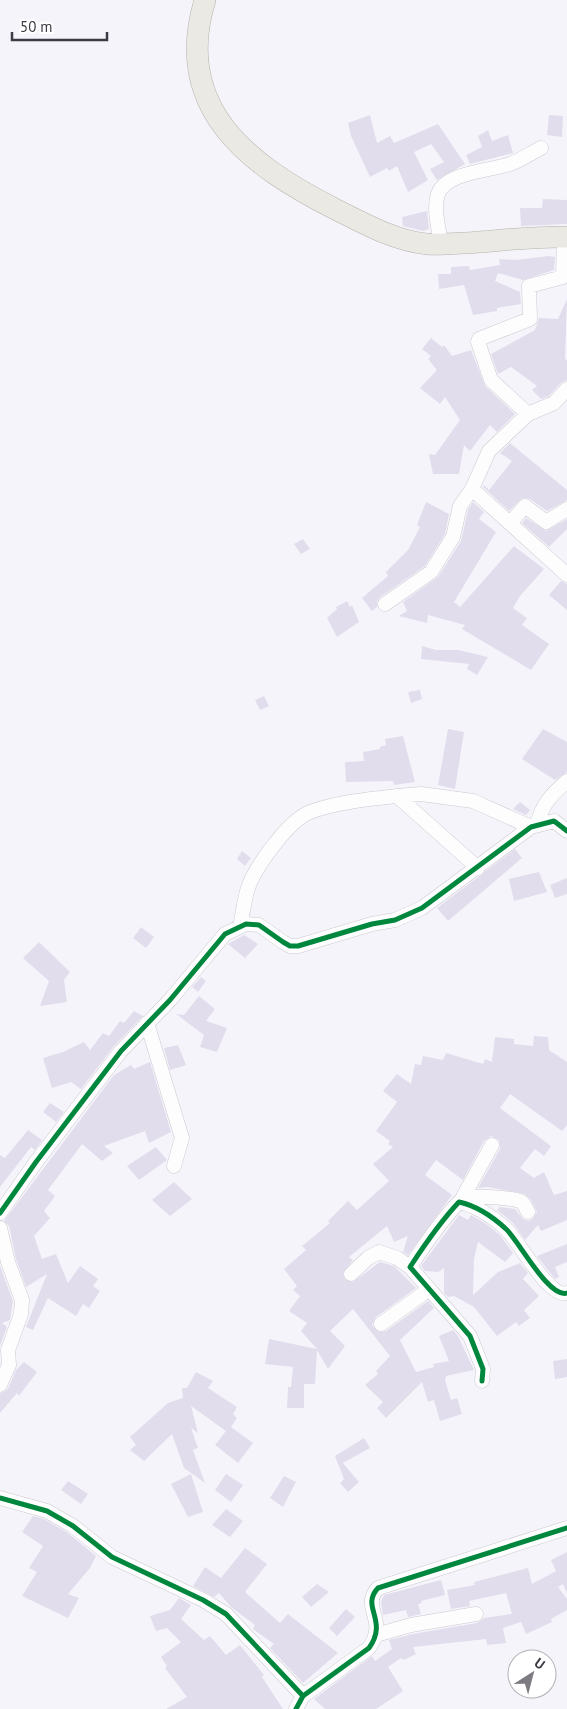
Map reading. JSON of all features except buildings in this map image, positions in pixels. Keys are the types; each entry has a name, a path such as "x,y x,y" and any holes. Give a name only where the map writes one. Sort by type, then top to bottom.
{"main road":[{"path":"205,0 197,33 196,52 199,76 204,94 216,116 260,166 311,197 387,233 409,241 441,244 565,237"}],"street":[{"path":"441,244 436,211 438,194 445,182 466,174 509,164 541,148"},
{"path":"528,414 491,380 478,342 530,319 529,286 563,277 565,237"},
{"path":"384,604 432,572 453,537 460,506 472,489 490,451 528,414 554,403 567,389"},
{"path":"472,489 567,574"},
{"path":"510,523 525,506 546,522 567,509"},
{"path":"534,826 541,808 552,794 567,781"},
{"path":"240,926 247,889 252,878 274,844 291,826 308,813 376,797 421,794 473,801 534,826"},
{"path":"398,796 478,868"},
{"path":"0,1213 4,1204 121,1050 225,934 240,926 259,924 290,946 298,946 372,924 395,920 422,908 534,826 554,821 567,830"},
{"path":"147,1023 182,1138 174,1166"},
{"path":"410,1267 440,1223 461,1200 492,1145"},
{"path":"461,1200 481,1195 519,1201 524,1204 528,1212"},
{"path":"461,1200 486,1213 506,1230 545,1282 554,1291 566,1297"},
{"path":"0,1228 8,1262 22,1300 21,1314 8,1350 9,1365 4,1380 0,1385"},
{"path":"351,1274 368,1258 379,1252 397,1258 410,1267 428,1290 470,1336 483,1369 482,1381"},
{"path":"381,1324 428,1290"},
{"path":"0,1498 47,1511 73,1526 112,1557 203,1600 226,1614 303,1696"},
{"path":"296,1709 303,1696 369,1648 378,1628 371,1603 372,1595 378,1588 567,1528"},
{"path":"376,1635 411,1625 476,1614"}],"cycle path":[{"path":"0,1213 36,1162 121,1051 170,1000 225,934 246,924 259,925 290,946 298,946 372,924 395,920 422,908 531,827 554,821 567,831"},
{"path":"482,1381 483,1369 470,1336 410,1267 445,1217 459,1202 478,1209 501,1224 512,1235 543,1279 560,1292 567,1293"},
{"path":"0,1498 47,1511 73,1526 112,1557 203,1600 226,1614 303,1696 296,1709"},
{"path":"303,1696 369,1648 376,1629 372,1601 373,1595 378,1588 567,1528"}]}
